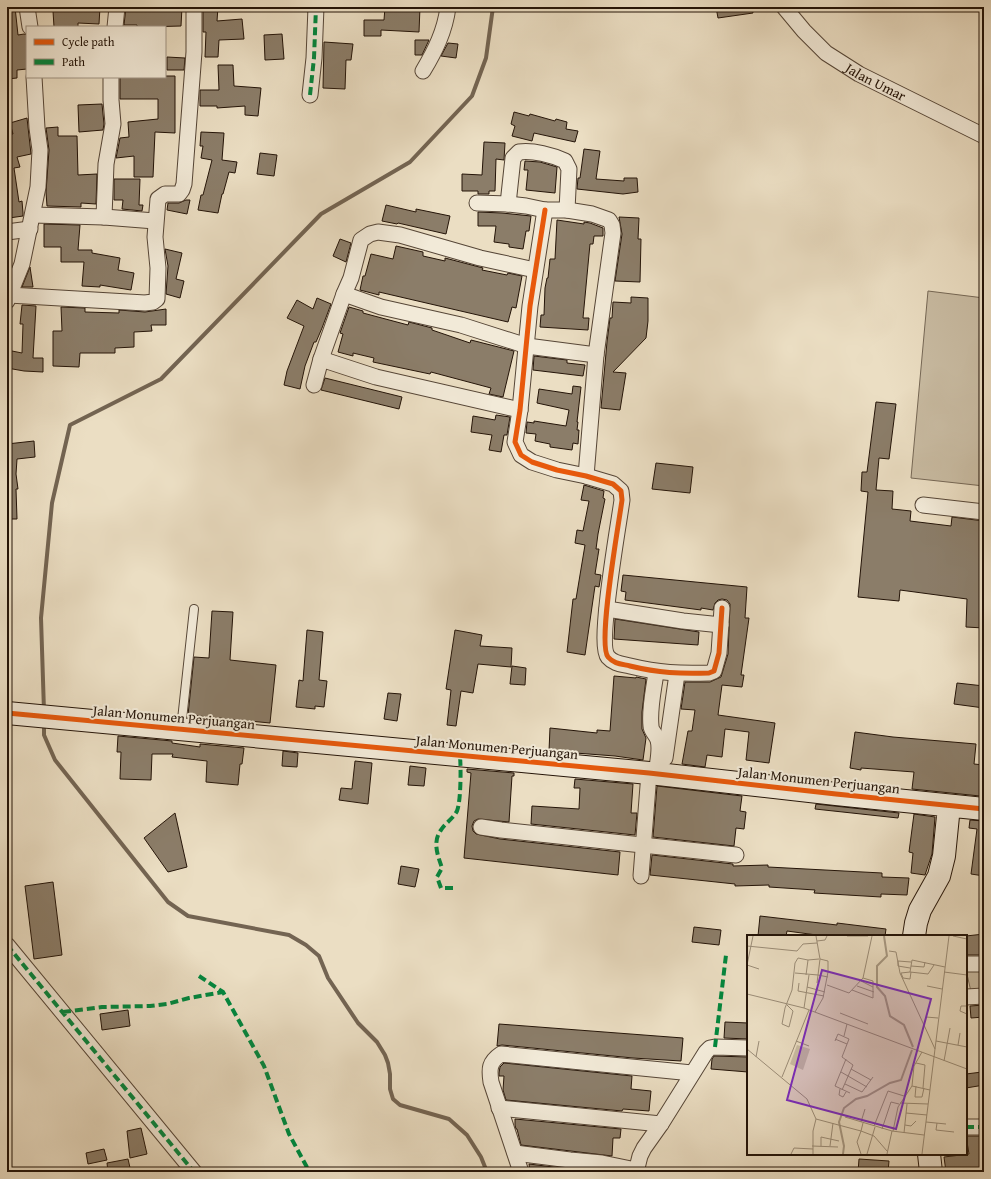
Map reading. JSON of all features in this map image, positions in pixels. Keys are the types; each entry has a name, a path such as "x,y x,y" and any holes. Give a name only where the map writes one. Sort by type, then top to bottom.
{"street":[{"path":"28,7 30,26"},
{"path":"115,26 117,7"},
{"path":"34,78 40,150 38,187 22,264 8,298 130,303 153,302 157,299 158,293 155,221 158,199 165,194 179,194 184,184 194,52 194,7"},
{"path":"310,95 314,58 316,7"},
{"path":"423,71 439,40 445,23 448,7"},
{"name":"Jalan Umar","path":"784,7 804,31 826,53 859,74 984,136"},
{"path":"104,217 106,164 113,124 111,78"},
{"path":"508,204 513,158 518,152 527,152 547,155 565,161 568,169 567,210"},
{"path":"477,203 508,204 545,210 567,210 598,215 609,220 612,225 613,233 596,355 586,476"},
{"path":"545,210 535,270 520,410 515,442 521,455 532,462 613,484 621,491 622,500 607,609 605,647 607,656 614,662 656,672 677,674 709,673 714,670 719,653 722,608"},
{"path":"7,232 31,222 104,217 155,221"},
{"path":"314,385 321,359 351,278 361,240 370,234 378,232 400,235 480,258 535,270"},
{"path":"344,294 381,307 460,326 526,346 596,355"},
{"path":"321,359 376,377 520,410"},
{"path":"923,505 984,512"},
{"path":"607,609 721,625"},
{"path":"641,876 643,845 659,745 650,724 656,672"},
{"path":"655,774 668,740 677,674"},
{"name":"Jalan Monumen Perjuangan","path":"15,714 655,774 984,809"},
{"path":"914,935 920,910 939,876 944,856 949,806"},
{"path":"481,827 736,855"},
{"path":"7,944 194,1172"},
{"path":"967,964 984,964"},
{"path":"967,997 984,996"},
{"path":"515,1153 602,1163 636,1171 644,1148 661,1124 703,1056 710,1048 747,1048"},
{"path":"521,1172 499,1108 492,1082 490,1070 494,1059 501,1054 692,1073"},
{"path":"499,1108 661,1124"},
{"path":"967,1127 984,1127"},
{"path":"929,1155 932,1172"}],"lane":[{"path":"181,729 194,609"}],"shaded area":[{"path":"928,291 984,298 984,486 911,478"},
{"path":"984,965 984,995 972,996 967,970"}],"building":[{"path":"7,7 15,7 18,35 26,35 26,69 17,70 17,78 7,79"},
{"path":"81,7 100,7 99,24 78,23 78,26 54,26 53,11 81,10"},
{"path":"126,7 182,7 181,26 124,25"},
{"path":"203,7 218,7 217,21 242,19 244,39 219,40 218,57 205,57 206,32 203,32"},
{"path":"385,7 420,7 419,32 381,30 381,36 364,36 364,20 384,20"},
{"path":"716,7 752,7 753,13 718,18"},
{"path":"282,34 284,59 265,60 264,35"},
{"path":"415,40 429,40 422,55 415,55"},
{"path":"324,42 353,44 351,60 346,60 345,89 323,88"},
{"path":"448,43 458,44 456,58 441,56"},
{"path":"167,57 185,58 184,70 167,70"},
{"path":"218,65 233,65 234,86 261,88 258,116 245,115 245,106 217,108 217,106 200,106 200,90 219,90"},
{"path":"166,76 175,76 175,133 155,132 153,177 134,177 134,156 116,158 120,138 129,137 128,122 158,119 158,99 120,99 120,78 166,78"},
{"path":"102,104 104,124 103,130 79,132 78,105"},
{"path":"514,112 529,116 530,114 555,121 556,119 567,122 566,129 578,131 575,142 534,133 532,141 512,136 515,126 511,124"},
{"path":"27,118 31,154 17,157 20,167 14,168 19,202 22,201 23,216 9,218 7,205 7,131 11,131 13,134 10,123"},
{"path":"58,127 58,136 77,136 78,175 97,174 96,204 81,203 81,207 47,206 46,192 49,150 46,128"},
{"path":"201,132 224,133 222,160 237,162 235,173 229,172 218,213 198,210 212,160 201,158 203,146 200,146"},
{"path":"484,142 505,143 504,160 496,159 495,191 489,191 489,194 478,194 478,191 462,191 462,174 482,175"},
{"path":"584,149 600,151 596,179 624,181 624,178 637,178 638,192 623,194 577,189"},
{"path":"260,153 277,155 274,176 257,174"},
{"path":"525,161 540,162 557,167 555,193 526,190 528,170 524,170"},
{"path":"114,179 140,179 139,205 143,205 142,211 122,209 123,200 114,200"},
{"path":"190,200 187,214 167,210 168,203 179,203"},
{"path":"386,205 416,212 416,209 450,216 446,234 398,223 382,221"},
{"path":"478,212 531,216 529,231 526,231 523,249 509,247 509,244 494,242 496,226 478,226"},
{"path":"619,217 639,218 638,239 641,239 640,282 615,281 622,234"},
{"path":"557,220 584,224 584,222 590,223 603,228 603,236 594,236 593,244 590,244 583,318 589,318 588,330 540,327 541,315 544,315 545,288 548,278 550,259 555,259"},
{"path":"44,224 80,225 78,250 92,250 92,253 120,258 118,270 134,273 131,290 100,285 100,287 82,286 84,262 61,262 61,247 44,247"},
{"path":"340,239 351,243 346,262 333,256"},
{"path":"396,246 423,252 423,256 445,261 445,258 483,268 482,270 507,275 508,273 522,276 516,308 512,307 508,322 379,292 379,295 360,290 363,276 365,276 371,254 393,259"},
{"path":"165,249 182,253 176,279 184,281 180,298 166,294 168,266"},
{"path":"30,267 33,287 22,287"},
{"path":"631,297 648,298 646,338 613,372 626,373 620,410 601,408 607,342 610,318 612,318 613,302 631,303"},
{"path":"317,298 331,304 305,366 300,389 284,385 287,371 304,326 287,318 297,300 313,309"},
{"path":"22,305 36,306 33,358 43,358 43,372 7,368 7,350 22,353 23,324 20,324"},
{"path":"61,307 85,308 85,312 119,313 119,310 145,312 166,309 166,325 151,325 152,331 134,332 134,347 115,348 115,353 80,353 79,367 53,366 53,331 62,331"},
{"path":"349,307 363,311 363,313 408,325 409,322 432,328 432,330 470,343 471,340 514,351 503,397 489,394 491,388 431,372 430,374 373,362 374,358 353,353 353,356 338,352 343,334 340,333"},
{"path":"534,356 567,360 567,363 585,365 583,376 533,370"},
{"path":"325,378 402,397 399,409 321,390"},
{"path":"573,386 581,387 577,422 577,430 579,430 578,444 573,443 572,450 550,447 550,444 535,441 536,434 526,433 527,422 534,423 534,421 566,426 569,410 537,403 539,389 572,394"},
{"path":"876,402 896,404 889,459 879,458 876,490 893,491 892,509 911,511 910,521 951,526 952,517 984,521 984,628 966,627 967,599 900,590 899,601 858,597 868,492 861,491 862,472 867,472"},
{"path":"496,415 510,417 507,435 504,435 501,452 489,450 492,435 471,432 473,416 495,420"},
{"path":"34,441 35,457 17,459 17,519 7,519 7,444"},
{"path":"656,463 693,467 690,493 652,489"},
{"path":"584,485 604,491 603,498 605,499 596,549 599,549 595,574 601,575 599,587 595,586 585,655 567,652 573,599 576,599 585,545 575,543 577,530 583,531 589,501 581,500"},
{"path":"623,575 747,587 745,618 749,618 741,675 744,675 742,687 722,685 718,715 775,723 769,763 746,760 749,732 725,729 722,757 707,755 705,767 682,764 688,731 692,731 695,710 681,709 685,682 710,682 721,677 728,654 730,604 727,600 722,599 715,603 713,610 701,608 701,610 625,600 626,592 621,591"},
{"path":"212,611 233,612 230,660 276,665 270,723 188,715 194,657 209,658"},
{"path":"615,619 699,632 698,645 614,639"},
{"path":"307,630 323,632 319,680 327,681 324,707 315,706 315,709 296,707 299,680 303,681"},
{"path":"455,630 482,635 480,646 512,648 511,667 478,664 473,693 461,691 456,726 447,725 451,690 446,689"},
{"path":"512,666 526,668 525,685 510,684"},
{"path":"614,676 646,679 642,712 642,729 646,738 643,760 615,756 549,751 550,728 597,733 597,730 610,731"},
{"path":"957,683 984,686 984,708 954,704"},
{"path":"388,693 401,694 397,721 384,719"},
{"path":"855,732 893,737 976,744 974,764 984,765 984,793 981,792 980,796 912,789 914,772 861,768 861,770 850,768"},
{"path":"118,736 172,741 172,743 200,747 200,744 244,748 242,764 240,764 238,785 206,782 207,761 172,757 173,754 152,754 151,780 120,779 121,752 117,752"},
{"path":"283,751 298,753 297,767 282,766"},
{"path":"355,761 372,763 368,804 339,800 341,788 352,789"},
{"path":"410,766 426,768 424,786 408,785"},
{"path":"467,769 514,773 514,776 512,776 509,822 478,819 474,821 472,826 473,831 476,834 500,839 620,852 618,875 464,858 471,773 467,772"},
{"path":"575,779 633,784 631,813 637,813 635,835 531,824 532,806 579,809 580,788 574,788"},
{"path":"657,786 742,796 740,811 746,812 744,829 736,828 734,846 653,837"},
{"path":"816,804 899,813 898,818 815,809"},
{"path":"175,813 187,867 168,872 144,838"},
{"path":"914,814 935,817 932,854 925,875 911,873 913,853 909,852"},
{"path":"970,820 984,821 984,876 971,874 977,829 969,828"},
{"path":"652,855 733,864 733,866 768,865 768,867 882,873 882,877 909,878 907,895 881,894 881,897 814,893 815,890 769,887 769,885 735,886 735,884 650,875"},
{"path":"401,866 419,869 415,887 398,884"},
{"path":"53,882 62,955 34,959 25,886"},
{"path":"760,916 886,929 885,935 817,935 787,931 786,935 758,935"},
{"path":"694,927 721,930 719,945 692,942"},
{"path":"984,934 984,955 967,955 967,936"},
{"path":"984,1005 984,1017 971,1018 970,1006"},
{"path":"128,1010 130,1026 102,1030 100,1014"},
{"path":"725,1022 747,1023 747,1039 724,1038"},
{"path":"499,1024 683,1038 681,1061 633,1058 502,1045 497,1046"},
{"path":"714,1056 747,1057 747,1072 711,1069 712,1059"},
{"path":"504,1063 632,1076 631,1089 651,1091 649,1111 623,1109 622,1111 506,1100 503,1090 504,1076 499,1076 500,1067"},
{"path":"982,1072 984,1074 984,1085 967,1088 967,1074"},
{"path":"515,1119 621,1129 620,1138 613,1138 612,1156 521,1145 515,1125"},
{"path":"141,1128 147,1154 130,1158 127,1131"},
{"path":"967,1136 984,1136 984,1169 980,1169 980,1172 946,1172 944,1157 969,1154"},
{"path":"104,1149 107,1160 88,1164 86,1153"},
{"path":"128,1159 131,1172 108,1172 107,1163"},
{"path":"859,1159 889,1161 888,1172 858,1172"},
{"path":"529,1164 569,1169 601,1172 530,1172"}],"waterway":[{"path":"44,711 41,618 52,503 70,425 161,379 321,214 410,162 472,96 486,58 493,7"},
{"path":"44,724 44,735 55,760 168,902 188,916 289,935 306,945 319,956 328,978 358,1023 377,1042 385,1055 388,1063 390,1089 393,1099 400,1105 449,1119 467,1135 481,1157 487,1172"}],"marked path":[{"path":"310,95 314,58 316,7"},
{"path":"453,888 441,888 437,877 442,868 436,844 438,835 457,811 461,768 460,756"},
{"path":"7,945 194,1172"},
{"path":"715,1047 726,955"},
{"path":"199,976 223,992 264,1066 289,1134 309,1171"},
{"path":"63,1012 102,1007 150,1006 167,1004 189,998 223,992"},
{"path":"967,1127 984,1127"}],"cycle path":[{"path":"545,210 530,306 520,410 515,442 521,455 532,462 613,484 621,491 622,500 613,556 605,630 605,647 608,657 618,663 660,672 709,673 714,671 719,653 722,608"},
{"path":"7,713 649,773 984,809"}]}
